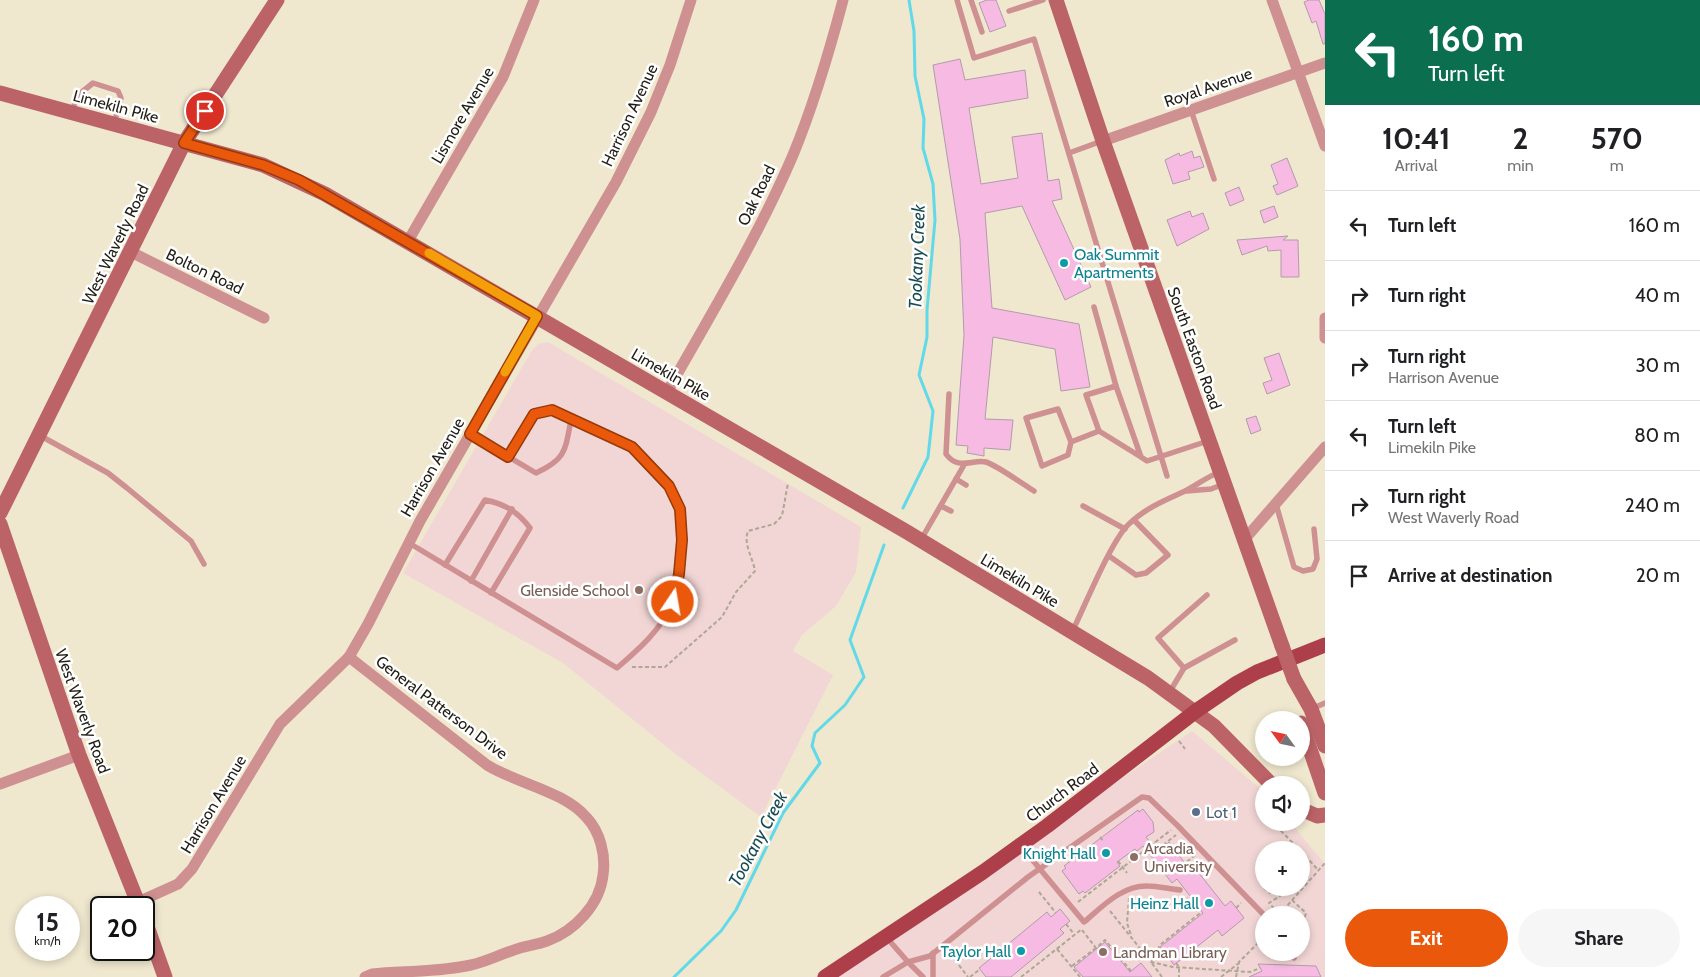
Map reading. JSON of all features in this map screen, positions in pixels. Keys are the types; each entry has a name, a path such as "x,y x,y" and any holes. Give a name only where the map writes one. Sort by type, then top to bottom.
{"main road":[{"name":"West Waverly Road","path":"0,513 184,143 277,0"},
{"name":"South Easton Road","path":"1056,0 1103,141 1294,679 1299,711"},
{"name":"Limekiln Pike","path":"0,93 263,165 292,177 408,240 920,540 1072,632 1196,711 1214,726 1263,776"},
{"name":"West Waverly Road","path":"0,524 79,755 135,896"},
{"name":"Church Road","path":"825,977 1020,846 1196,711 1257,672 1325,645"},
{"name":"South Easton Road","path":"1294,679 1318,706 1325,746"},
{"name":"South Easton Road","path":"1310,749 1325,793"},
{"path":"1310,813 1317,816 1325,815"},
{"path":"155,949 165,977"}],"street":[{"name":"Lismore Avenue","path":"408,240 503,77 534,0"},
{"name":"Harrison Avenue","path":"155,896 178,884 192,869 280,724 296,706 349,657 409,543 631,152 670,65 691,0"},
{"name":"Oak Road","path":"667,392 757,232 793,155 826,64 843,0"},
{"path":"1272,0 1325,146"},
{"name":"Royal Avenue","path":"1103,141 1325,63"},
{"name":"Bolton Road","path":"131,252 264,318"},
{"path":"1325,318 1325,338"},
{"path":"1244,540 1325,447"},
{"name":"General Patterson Drive","path":"349,657 487,765 509,778 570,802 588,818 595,828 600,839 604,859 602,881 594,902 580,920 555,938 470,965 372,974 365,977"},
{"path":"0,784 79,755"}],"lane":[{"path":"956,0 974,58 1034,39 1167,476"},
{"path":"970,0 982,32"},
{"path":"1009,10 1043,0"},
{"path":"72,112 76,96 93,83 104,85 118,91 121,98 114,124"},
{"path":"1191,110 1214,179"},
{"path":"1069,153 1103,141"},
{"path":"1094,307 1116,386 1141,457"},
{"path":"1116,386 1086,395 1099,431 1146,461 1209,440"},
{"path":"949,394 946,454 964,465 986,462 1034,490"},
{"path":"1058,408 1071,442 1068,455 1042,466 1026,418 1058,408"},
{"path":"409,543 617,668 644,644 673,602 679,574 682,540 680,509 669,486 632,447 552,410 534,414 508,457"},
{"path":"470,434 536,473 557,464 566,448 571,420"},
{"path":"1071,442 1099,431"},
{"path":"39,435 108,474 127,488 191,541 204,564"},
{"path":"920,540 964,465"},
{"path":"1072,632 1124,529 1154,504 1185,491 1206,477 1222,478"},
{"path":"1185,491 1210,489 1222,478"},
{"path":"956,479 966,485"},
{"path":"445,565 485,500 499,503 512,509 522,517 530,528 491,593"},
{"path":"1276,504 1294,567 1303,571 1313,569 1317,559 1314,530"},
{"path":"941,506 951,511"},
{"path":"1083,506 1124,529"},
{"path":"471,581 512,509"},
{"path":"1109,556 1136,575 1146,573 1168,555 1134,520"},
{"path":"1184,668 1158,638 1207,595"},
{"path":"1169,693 1184,668 1235,640"},
{"path":"884,977 908,962 933,953 1039,870 1132,802 1142,798 1149,798 1255,906"},
{"path":"1020,846 1084,922 1122,892 1131,888 1147,886 1180,890"},
{"path":"886,937 923,977"},
{"path":"933,953 933,977"}],"path":[{"path":"617,668 665,666 709,626 722,617 728,610 736,592 755,571 748,550 746,536 748,531 774,524 782,516 788,483"},
{"path":"1180,739 1178,742 1185,749"},
{"path":"1079,901 1171,830"},
{"path":"1281,831 1291,841"},
{"path":"1154,843 1159,850 1176,835"},
{"path":"1100,836 1104,842"},
{"path":"1182,866 1195,855"},
{"path":"1118,861 1127,873"},
{"path":"1310,862 1318,871"},
{"path":"1287,906 1325,863"},
{"path":"1151,962 1156,948 1199,914 1180,890"},
{"path":"1039,892 1056,913"},
{"path":"1130,896 1127,918 1131,938"},
{"path":"1272,906 1269,903 1280,896"},
{"path":"1292,900 1298,906"},
{"path":"1236,908 1241,903"},
{"path":"1110,911 1162,977"},
{"path":"1021,977 1082,930 1084,922"},
{"path":"1066,924 1074,935"},
{"path":"1082,930 1096,948"},
{"path":"1072,967 1105,940 1131,971"},
{"path":"1221,977 1255,946"},
{"path":"1057,949 1080,977"},
{"path":"955,960 969,977 980,969"},
{"path":"1151,962 1179,967 1230,969 1250,972 1260,968"},
{"path":"1236,977 1239,962"},
{"path":"1176,963 1179,967 1178,977"},
{"path":"1250,972 1252,976"}],"shaded area":[{"name":"Glenside School","path":"548,342 861,527 856,572 836,606 802,635 793,651 833,675 761,817 677,755 563,663 403,573 531,352 538,344"},
{"name":"Arcadia University","path":"1192,731 1255,784 1255,831 1298,831 1306,841 1255,841 1255,896 1310,896 1310,846 1325,864 1325,977 815,977 983,872"}],"building":[{"path":"987,0 996,0 1006,26 990,32 979,3"},
{"path":"1319,0 1325,14 1325,44 1323,44 1316,21 1312,23 1304,2"},
{"name":"Oak Summit Apartments","path":"960,59 965,80 1025,70 1028,98 969,108 981,184 1018,178 1012,137 1042,133 1048,181 1059,179 1062,199 1052,201 1091,287 1065,300 1022,206 985,213 992,308 1079,324 1090,387 1061,391 1055,349 993,337 985,419 1013,420 1010,450 984,448 984,456 967,453 968,446 956,445 964,335 960,239 933,65"},
{"path":"1192,151 1194,158 1200,156 1204,167 1188,172 1190,179 1173,184 1165,160 1179,153 1180,156"},
{"path":"1287,158 1298,186 1277,195 1273,186 1278,184 1271,165"},
{"path":"1239,187 1244,200 1230,206 1225,193"},
{"path":"1274,206 1278,217 1264,223 1260,211"},
{"path":"1190,211 1192,217 1203,213 1209,229 1177,246 1167,220"},
{"path":"1288,236 1283,240 1298,240 1299,277 1281,277 1281,250 1268,251 1267,246 1242,255 1237,240"},
{"path":"1279,353 1290,385 1267,394 1263,383 1272,380 1264,358"},
{"path":"1256,416 1261,430 1251,434 1246,419"},
{"path":"1143,809 1153,822 1154,832 1146,837 1158,852 1169,842 1187,866 1191,863 1225,906 1231,901 1244,918 1222,936 1218,930 1174,965 1160,947 1203,913 1177,879 1172,883 1143,846 1137,851 1135,849 1117,862 1120,866 1085,893 1083,891 1079,894 1062,871 1066,868 1064,866 1138,810 1139,812"},
{"name":"Taylor Hall","path":"1060,909 1070,921 1060,929 1064,933 1011,977 986,977 979,968 1047,912 1051,917"},
{"name":"Landman Library","path":"1105,942 1130,972 1141,963 1152,977 1083,977 1074,967"},
{"path":"1258,964 1316,966 1321,977 1249,977 1262,971"}],"waterway":[{"name":"Tookany Creek","path":"903,508 928,457 933,411 919,375 927,337 927,310 935,220 933,184 923,148 924,119 915,76 914,31 909,0"},
{"name":"Tookany Creek","path":"674,977 721,931 736,910 783,813 820,763 812,746 815,733 845,705 864,677 850,640 884,545"}],"slow traffic":[{"path":"429,253 537,316 505,372"}],"place":[{"name":"Oak Summit Apartments","path":"1064,263"},
{"name":"Glenside School","path":"639,590"},
{"name":"Lot 1","path":"1196,812"},
{"name":"Knight Hall","path":"1106,853"},
{"name":"Arcadia University","path":"1134,857"},
{"name":"Heinz Hall","path":"1209,903"},
{"name":"Taylor Hall","path":"1021,951"},
{"name":"Landman Library","path":"1103,952"}],"route":[{"path":"205,111 184,143 263,165 299,180 408,240 537,316 470,434 508,457 534,414 552,410 632,447 654,468 669,486 680,509 682,540 679,574 673,602"}]}
